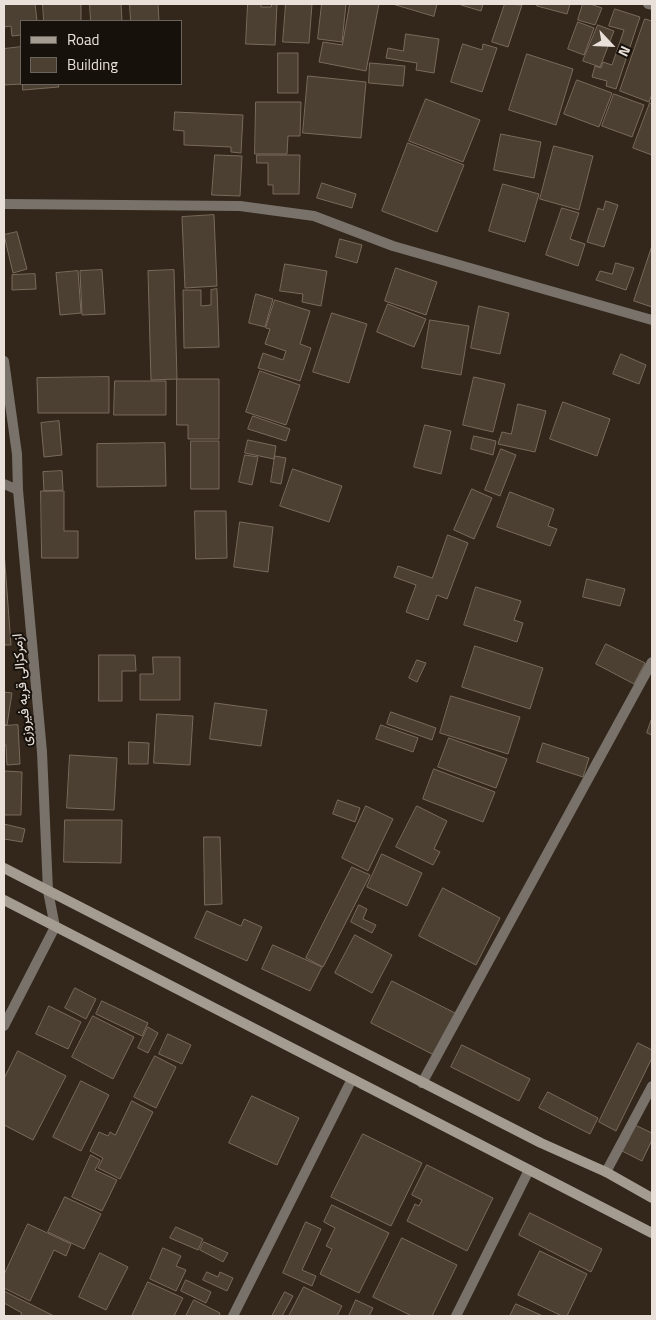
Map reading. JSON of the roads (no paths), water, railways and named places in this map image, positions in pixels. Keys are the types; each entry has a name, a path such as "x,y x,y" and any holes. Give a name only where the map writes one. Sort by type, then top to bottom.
{"main road":[{"path":"4,868 541,1143 606,1172 652,1198"},
{"path":"4,900 652,1233"}],"street":[{"path":"648,4 652,5"},
{"path":"4,204 240,206 314,216 394,246 652,320"},
{"name":"ازمرکزالی قریه فیروزی","path":"4,361 17,454 18,490 42,752 48,891 55,927"},
{"path":"4,484 18,490"},
{"path":"422,1082 652,662"},
{"path":"4,1026 55,927"},
{"path":"233,1316 352,1079"},
{"path":"606,1172 652,1086"},
{"path":"456,1316 529,1170"}]}
